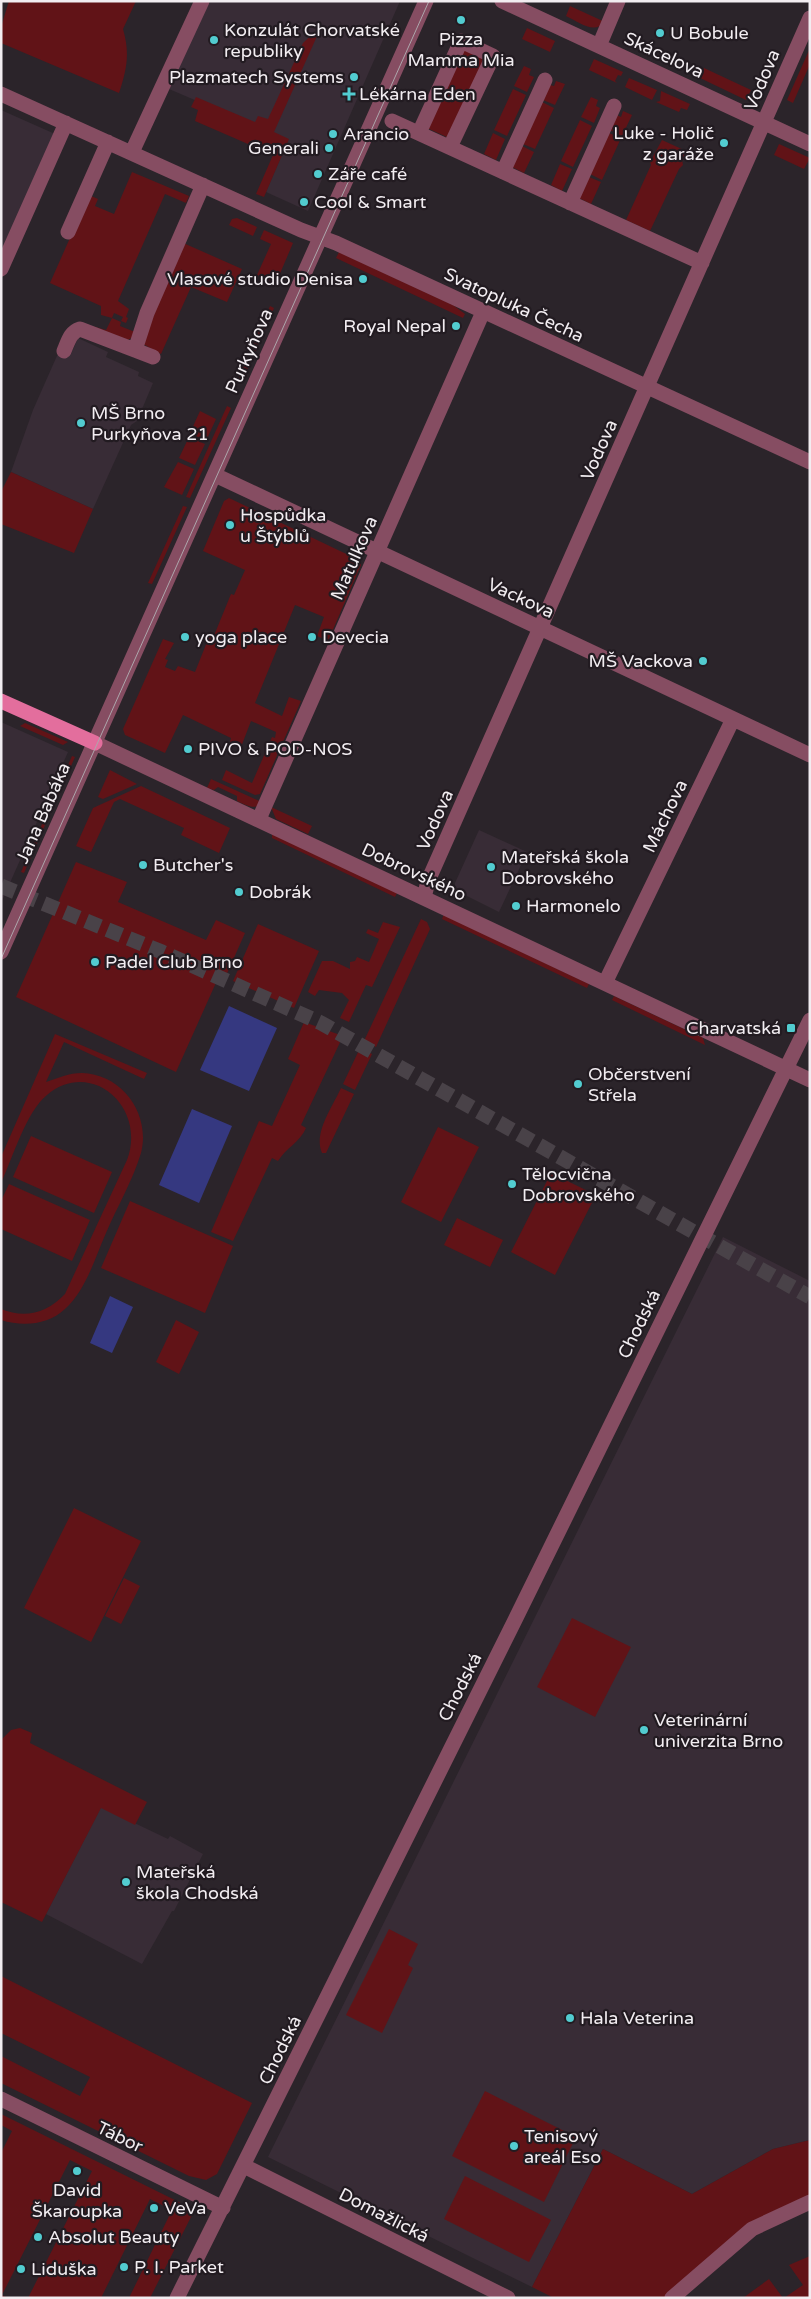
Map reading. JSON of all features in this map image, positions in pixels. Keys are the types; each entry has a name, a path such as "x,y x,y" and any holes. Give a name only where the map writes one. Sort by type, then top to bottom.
{"main road":[{"name":"Dobrovského","path":"1,701 95,743"}],"street":[{"path":"132,152 202,1"},
{"name":"Purkyňova","path":"95,743 426,1"},
{"name":"Skácelova","path":"502,1 810,144"},
{"path":"599,46 618,1"},
{"name":"Vodova","path":"424,898 428,881 810,18"},
{"path":"419,133 461,41 493,56 450,147"},
{"path":"503,172 545,80"},
{"name":"Svatopluka Čecha","path":"1,94 320,238 336,243 810,462"},
{"path":"570,203 614,106"},
{"path":"392,121 702,263"},
{"path":"1,268 66,123"},
{"path":"68,232 108,142"},
{"path":"135,350 146,313 203,185"},
{"name":"Matulkova","path":"259,819 483,312"},
{"path":"64,350 70,336 75,330 80,329 153,358"},
{"name":"Vackova","path":"215,475 378,550 810,755"},
{"name":"Máchova","path":"605,983 733,719"},
{"name":"Dobrovského","path":"95,743 810,1080"},
{"name":"Jana Babáka","path":"1,952 95,743"},
{"path":"786,1070 810,1020"},
{"name":"Chodská","path":"177,2298 786,1070"},
{"name":"Tábor","path":"1,2099 222,2208"},
{"name":"Domažlická","path":"244,2166 508,2298"},
{"path":"672,2298 752,2229 810,2202"}],"shaded area":[{"path":"9,1 136,1 123,29 127,61 119,93 1,43 1,27"},
{"path":"209,1 400,1 308,211 266,192 288,140 169,89"},
{"path":"570,6 605,22 601,26 596,27 581,24 566,16"},
{"path":"527,28 555,41 550,52 522,39"},
{"path":"315,32 318,34 274,132 289,139 264,197 256,194 273,155 195,121 198,110 191,107 196,97 255,122 258,116 268,119 303,43"},
{"path":"463,48 485,59 449,138 427,128"},
{"path":"810,48 810,64 793,103 787,100"},
{"path":"594,59 623,72 621,76 618,75 615,81 617,83 589,70"},
{"path":"524,66 531,69 529,75 534,77 527,92 514,86"},
{"path":"704,68 751,90 746,100 700,78"},
{"path":"629,78 657,90 652,100 625,87"},
{"path":"556,81 565,84 555,105 543,100 550,85 554,86"},
{"path":"513,89 526,95 507,136 494,130"},
{"path":"661,91 690,104 687,110 681,108 679,112 656,102 660,101"},
{"path":"591,97 598,100 596,106 600,108 594,123 581,117"},
{"path":"542,102 554,108 535,149 523,144"},
{"path":"1,110 55,134 1,254"},
{"path":"623,111 632,115 622,136 610,130 617,115 621,117"},
{"path":"580,120 592,126 573,167 561,161"},
{"path":"493,133 505,139 496,160 484,154"},
{"path":"609,133 621,138 602,180 590,174"},
{"path":"662,140 686,151 682,160 683,165 679,169 650,231 626,220 651,165 650,162"},
{"path":"779,144 810,158 804,169 774,155"},
{"path":"522,146 534,152 524,173 512,167"},
{"path":"560,164 572,169 562,191 551,185"},
{"path":"132,172 189,196 186,203 165,194 118,301 129,309 126,323 121,321 123,317 114,313 112,318 101,315 101,306 50,283 89,195 98,199 95,206 114,214"},
{"path":"589,177 601,182 591,204 579,198"},
{"path":"237,218 257,227 253,236 229,225 232,219"},
{"path":"264,230 293,243 276,283 257,275 271,244 260,239"},
{"path":"181,242 242,269 227,302 191,287 161,354 143,344"},
{"path":"339,252 453,305 465,314 463,318 336,258"},
{"path":"270,306 274,308 241,384 237,382"},
{"path":"112,318 121,322 120,326 135,332 133,337 128,340 92,326 106,330"},
{"name":"MŠ Brno Purkyňova 21","path":"78,338 108,352 106,357 139,372 138,376 153,383 137,421 131,425 93,509 11,472 33,410 60,349 71,354"},
{"path":"227,406 231,408 190,498 186,497"},
{"path":"200,411 216,419 206,441 190,433"},
{"path":"189,437 205,444 195,465 179,458"},
{"path":"178,462 194,469 182,495 164,487"},
{"path":"11,472 93,509 74,553 1,524 1,492"},
{"path":"229,498 359,560 361,565 328,641 317,636 324,617 295,605 255,703 282,716 289,697 301,701 260,794 255,795 222,780 226,770 252,783 272,737 275,738 276,732 251,721 241,747 230,742 231,738 183,715 165,753 125,735 123,729 163,639 174,643 165,659 168,660 165,667 175,671 178,666 195,672 209,637 213,638 231,594 234,595 245,570 203,551 224,501"},
{"path":"183,506 187,507 152,584 148,583"},
{"path":"1,722 68,752 1,903"},
{"path":"25,723 68,742 63,745 20,726"},
{"path":"72,756 75,757 24,873 21,872"},
{"path":"110,770 137,784 103,799 98,797"},
{"path":"211,779 264,803 254,807 248,806 237,801 237,796 218,787 214,790 207,788"},
{"path":"141,786 230,828 219,853 181,835 184,828 120,799 114,802 91,852 76,846 93,808"},
{"path":"271,807 312,826 308,834 276,819"},
{"name":"Mateřská škola Dobrovského","path":"479,830 527,852 499,912 459,892 455,888 455,883"},
{"path":"272,834 398,891 395,897 272,838"},
{"name":"Padel Club Brno","path":"76,862 127,882 118,902 206,940 216,920 245,933 225,978 219,976 176,1072 16,997"},
{"path":"444,914 589,984 587,988 442,919"},
{"path":"421,919 427,922 430,929 376,1047 364,1041"},
{"path":"383,922 400,927 372,987 366,985 349,1022 340,1018 349,1000 342,993 319,990 315,996 308,992 322,961 333,961 350,969 350,962 355,961 357,957 369,962 379,939 366,933 368,929 378,933"},
{"path":"258,924 319,951 294,1008 233,981"},
{"path":"614,996 703,1038 705,1045 612,1000"},
{"path":"229,1006 277,1028 249,1091 200,1070"},
{"path":"304,1022 343,1036 301,1125 306,1128 297,1141 278,1161 272,1158 233,1241 211,1232 259,1121 272,1126 300,1065 288,1059"},
{"path":"55,1034 147,1073 144,1079 64,1042 46,1082 82,1073 110,1080 121,1088 137,1111 142,1124 141,1153 134,1173 79,1293 65,1309 51,1318 26,1324 9,1322 1,1320 1,1309 19,1314 27,1314 51,1306 65,1294 127,1160 131,1140 129,1122 122,1106 111,1094 97,1085 81,1082 64,1085 47,1095 33,1112 26,1123 1,1183 1,1157"},
{"path":"360,1048 372,1054 355,1090 343,1084"},
{"path":"341,1088 354,1094 326,1153 322,1153 320,1137 322,1128"},
{"path":"192,1109 232,1126 199,1203 159,1185"},
{"path":"438,1127 479,1147 441,1222 401,1202"},
{"path":"31,1136 112,1172 94,1213 13,1177"},
{"path":"551,1173 596,1195 555,1275 511,1252"},
{"path":"9,1184 90,1220 72,1261 1,1229 1,1201"},
{"path":"130,1201 233,1246 205,1313 101,1268"},
{"path":"457,1218 503,1240 490,1267 444,1245"},
{"name":"Veterinární univerzita Brno","path":"723,1237 810,1281 810,2140 773,2149 692,2194 603,2149 532,2287 268,2157"},
{"path":"110,1296 133,1307 112,1353 90,1343"},
{"path":"176,1320 199,1332 179,1374 156,1362"},
{"path":"74,1508 141,1541 91,1642 24,1608"},
{"path":"124,1578 140,1586 121,1624 105,1616"},
{"path":"572,1618 631,1647 595,1717 537,1687"},
{"path":"20,1728 32,1733 30,1743 147,1802 135,1825 101,1808 42,1922 1,1902 1,1740 11,1730"},
{"name":"Mateřská škola Chodská","path":"101,1807 168,1839 170,1836 203,1854 174,1911 172,1911 142,1964 46,1914"},
{"path":"389,1929 418,1944 408,1965 413,1968 382,2033 346,2015"},
{"path":"1,1976 252,2103 217,2174 206,2180 189,2176 1,2083 1,2056 80,2096 90,2077 1,2033"},
{"name":"Tenisový areál Eso","path":"485,2091 576,2137 544,2202 452,2156"},
{"path":"1,2114 191,2208 192,2215 150,2298 129,2298 172,2210 150,2199 101,2298 28,2298 92,2171 70,2160 2,2295 7,2298 1,2298 1,2153 12,2131 1,2125"},
{"path":"810,2140 810,2195 751,2223 665,2298 554,2298 532,2287 603,2149 692,2194 773,2149"},
{"path":"465,2176 551,2220 529,2262 444,2219"},
{"path":"810,2256 810,2298 784,2298 803,2285 789,2265"},
{"path":"769,2279 783,2298 743,2298"}],"tunnel":[{"path":"1,886 162,952 321,1023 810,1297"}],"tram line":[{"path":"1,959 429,1"}],"place":[{"name":"Pizza Mamma Mia","path":"461,20"},
{"name":"U Bobule","path":"660,33"},
{"name":"Konzulát Chorvatské republiky","path":"214,40"},
{"name":"Plazmatech Systems","path":"354,77"},
{"name":"Lékárna Eden","path":"349,94"},
{"name":"Arancio","path":"333,134"},
{"name":"Luke - Holič z garáže","path":"724,143"},
{"name":"Generali","path":"329,148"},
{"name":"Záře café","path":"318,174"},
{"name":"Cool & Smart","path":"304,202"},
{"name":"Vlasové studio Denisa","path":"363,279"},
{"name":"Royal Nepal","path":"456,326"},
{"name":"MŠ Brno Purkyňova 21","path":"81,423"},
{"name":"Hospůdka u Štýblů","path":"230,525"},
{"name":"yoga place","path":"185,637"},
{"name":"Devecia","path":"312,637"},
{"name":"MŠ Vackova","path":"703,661"},
{"name":"PIVO & POD-NOS","path":"188,749"},
{"name":"Butcher's","path":"143,865"},
{"name":"Mateřská škola Dobrovského","path":"491,867"},
{"name":"Dobrák","path":"239,892"},
{"name":"Harmonelo","path":"516,906"},
{"name":"Padel Club Brno","path":"95,962"},
{"name":"Charvatská","path":"791,1028"},
{"name":"Občerstvení Střela","path":"578,1084"},
{"name":"Tělocvična Dobrovského","path":"512,1184"},
{"name":"Veterinární univerzita Brno","path":"644,1730"},
{"name":"Mateřská škola Chodská","path":"126,1882"},
{"name":"Hala Veterina","path":"570,2018"},
{"name":"Tenisový areál Eso","path":"514,2146"},
{"name":"David Škaroupka","path":"77,2171"},
{"name":"VeVa","path":"154,2208"},
{"name":"Absolut Beauty","path":"38,2237"},
{"name":"P. I. Parket","path":"124,2267"},
{"name":"Liduška","path":"21,2269"}]}
